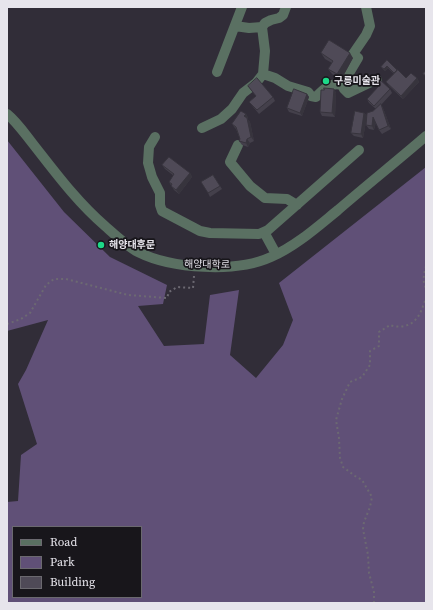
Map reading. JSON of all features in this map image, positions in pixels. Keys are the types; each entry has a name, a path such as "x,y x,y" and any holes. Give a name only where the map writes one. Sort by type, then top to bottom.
{"street":[{"path":"217,72 242,7"},
{"path":"234,26 249,28 262,27 265,23 279,18 286,7"},
{"path":"342,85 358,58 353,54 366,35 370,26 366,7"},
{"path":"202,128 221,119 232,109 243,94 256,83 263,74 265,52 262,27"},
{"path":"263,74 275,78 288,86 308,92 311,96 316,97 329,85 342,85"},
{"path":"342,85 348,93 377,80"},
{"name":"해양대학로","path":"8,114 77,198 104,225 138,252 168,263 195,266 224,267 250,264 276,254 291,246 312,231 426,136"},
{"path":"155,137 149,147 148,163 152,177 160,193 160,205 162,211 200,231 210,233 259,234 268,230 360,150"},
{"path":"238,145 230,162 250,186 265,198 288,200 297,205"},
{"path":"264,232 276,254"}],"path":[{"path":"7,324 21,319 30,312 46,285 54,279 66,279 128,295 167,298 169,292 177,288 193,288 195,266"},
{"path":"426,266 424,284 426,288"},
{"path":"374,603 374,592 369,573 368,555 363,529 372,497 362,480 344,467 340,458 336,420 342,399 350,382 362,377 370,365 370,351 379,346 379,332 390,325 398,327 408,324 416,319 426,299"}],"green space":[{"path":"7,140 64,212 110,257 167,285 163,304 138,306 164,346 204,344 210,295 239,290 230,355 256,378 283,345 293,320 279,283 426,167 426,603 7,603 7,502 18,501 21,455 37,444 18,384 26,370 48,320 7,331"}],"building":[{"path":"329,40 350,53 337,74 328,69 333,61 321,53"},
{"path":"387,60 397,70 394,73 387,66 384,69 381,67"},
{"path":"398,70 406,78 411,73 417,78 401,96 386,82"},
{"path":"377,77 390,89 374,106 367,99 378,87 372,82"},
{"path":"257,78 273,97 257,110 249,102 256,96 248,86"},
{"path":"324,88 334,89 332,113 320,112 321,90 324,90"},
{"path":"294,89 307,94 300,113 287,108"},
{"path":"381,104 388,126 379,130 373,117 372,126 366,125 367,113 373,111"},
{"path":"241,111 246,114 244,116 247,118 251,137 247,139 246,143 239,141 240,139 236,127 232,124"},
{"path":"355,111 364,113 361,134 351,133"},
{"path":"169,157 190,173 176,190 169,182 174,174 162,165"},
{"path":"213,175 220,186 208,193 201,182"}],"place":[{"name":"구릉미술관","path":"326,81"},
{"name":"해양대후문","path":"101,245"}]}
